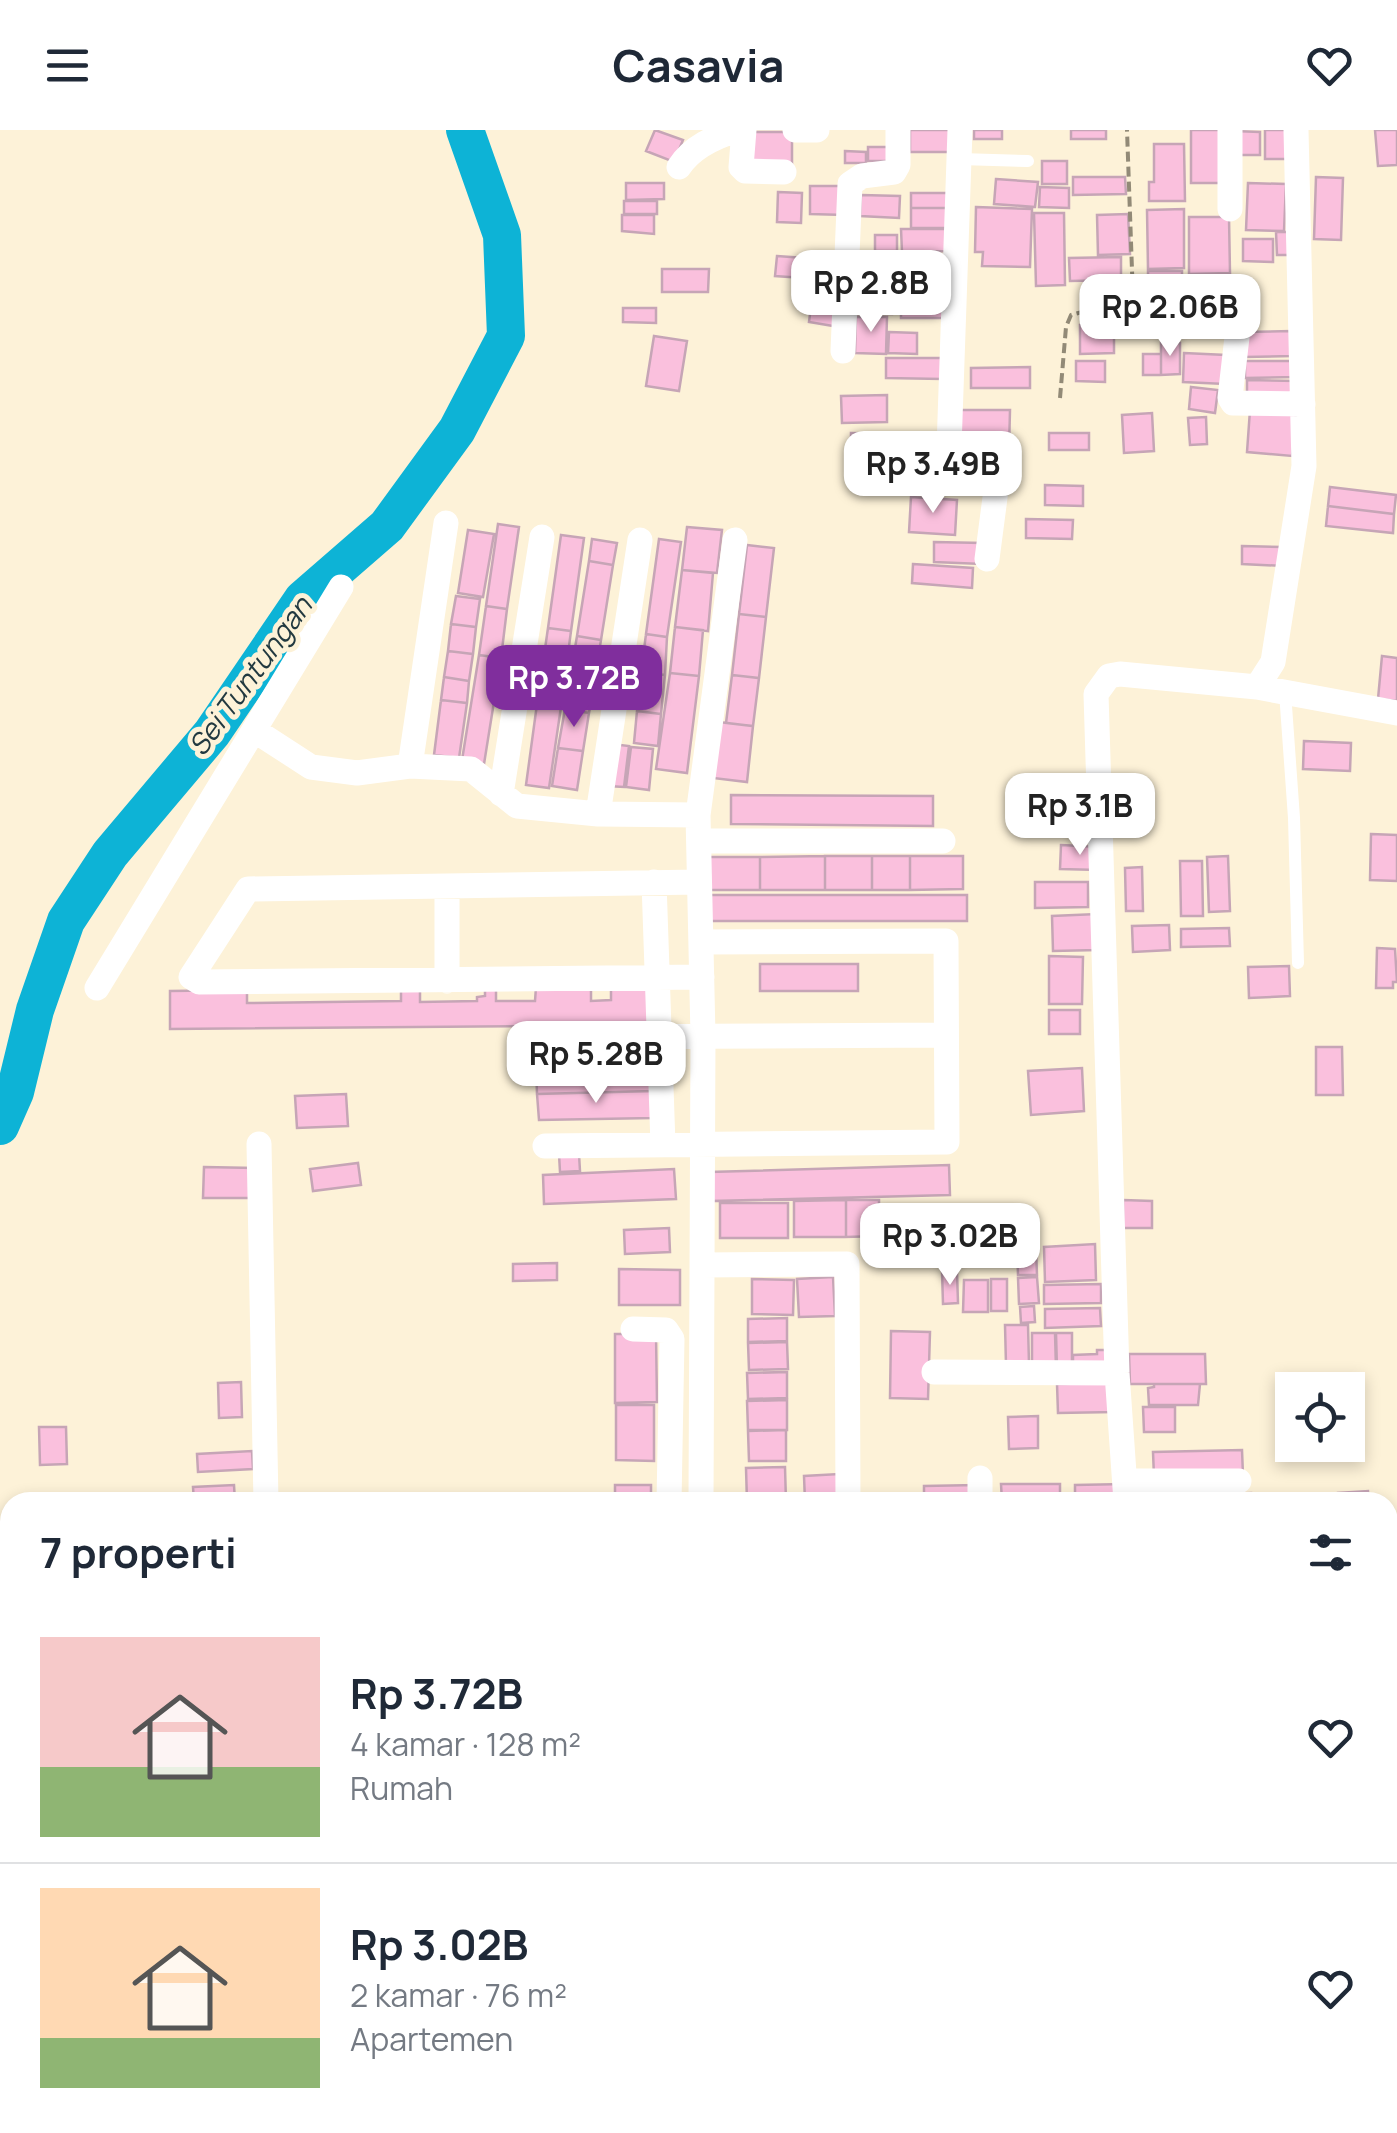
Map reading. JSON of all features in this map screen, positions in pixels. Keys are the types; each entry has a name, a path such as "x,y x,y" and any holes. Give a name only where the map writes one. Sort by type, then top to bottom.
{"street":[{"path":"679,167 713,137 736,130"},
{"path":"744,130 741,166 745,172 784,172"},
{"path":"795,130 818,130"},
{"path":"843,351 850,184 862,176 894,172 898,165 898,130"},
{"path":"960,130 949,448 953,454 989,456 996,463 987,559"},
{"path":"1230,130 1230,208"},
{"path":"1257,687 1273,662 1304,466 1296,130"},
{"path":"1240,310 1230,398 1233,403 1302,404"},
{"path":"410,766 446,523"},
{"path":"501,794 542,537"},
{"path":"598,814 640,540"},
{"path":"701,1492 703,1036 698,828 734,540"},
{"path":"97,988 340,587"},
{"path":"1239,1481 1126,1492 1116,1373 1096,694 1108,676 1120,674 1257,687 1397,713"},
{"path":"254,730 311,767 357,773 410,766 471,768 517,806 698,828 944,841"},
{"path":"654,882 664,1144"},
{"path":"698,882 248,890 191,977 198,982 702,977"},
{"path":"447,887 447,981"},
{"path":"545,1146 947,1142 946,941 701,942"},
{"path":"542,1037 946,1035"},
{"path":"259,1144 266,1492"},
{"path":"702,1265 847,1264 848,1492"},
{"path":"633,1329 666,1330 672,1339 670,1492"},
{"path":"934,1372 1116,1373"}],"lane":[{"path":"960,159 1028,161"},
{"path":"1285,692 1298,964"}],"path":[{"path":"1060,398 1066,328 1071,315 1132,298 1127,130"}],"building":[{"path":"655,130 683,140 674,162 646,151"},
{"path":"910,130 955,130 955,152 910,152"},
{"path":"974,130 1002,130 1002,139 974,139"},
{"path":"1071,130 1106,130 1106,139 1071,139"},
{"path":"1191,130 1222,130 1222,183 1191,183"},
{"path":"1265,130 1290,130 1290,159 1265,159"},
{"path":"1375,130 1397,130 1397,165 1378,166"},
{"path":"1234,131 1260,132 1260,155 1234,155"},
{"path":"752,132 792,132 792,167 751,166"},
{"path":"1154,144 1184,144 1185,201 1149,201 1149,182 1154,182"},
{"path":"868,147 891,147 891,161 868,161"},
{"path":"845,151 866,152 866,163 845,163"},
{"path":"1042,161 1067,161 1067,184 1042,184"},
{"path":"1073,177 1125,177 1126,194 1073,195"},
{"path":"1316,177 1343,178 1341,240 1314,239"},
{"path":"996,179 1038,182 1035,207 994,204"},
{"path":"626,183 664,183 664,199 626,200"},
{"path":"1248,183 1286,184 1284,231 1246,230"},
{"path":"810,186 845,186 845,215 810,214"},
{"path":"1040,187 1069,188 1069,208 1039,207"},
{"path":"778,192 802,193 801,223 777,222"},
{"path":"911,193 950,193 949,208 911,208"},
{"path":"861,195 900,196 899,218 860,216"},
{"path":"624,201 657,201 657,214 624,214"},
{"path":"976,207 1032,209 1030,267 982,266 983,252 975,252"},
{"path":"911,208 949,208 949,228 911,228"},
{"path":"1184,209 1184,268 1148,269 1147,210"},
{"path":"1034,213 1064,213 1065,285 1036,286"},
{"path":"1128,214 1130,254 1098,255 1097,215"},
{"path":"622,215 654,215 654,234 622,231"},
{"path":"1189,217 1229,217 1230,273 1189,274"},
{"path":"901,229 949,229 949,251 902,252"},
{"path":"1276,232 1292,232 1292,255 1277,255"},
{"path":"875,235 897,235 897,251 875,251"},
{"path":"1243,239 1273,239 1273,262 1243,261"},
{"path":"866,253 898,253 898,288 866,287"},
{"path":"777,256 804,258 803,278 775,276"},
{"path":"1121,257 1121,280 1070,281 1069,258"},
{"path":"912,258 948,258 948,283 912,283"},
{"path":"824,266 844,271 838,292 818,287"},
{"path":"662,269 709,269 708,292 662,292"},
{"path":"1148,271 1182,271 1182,291 1148,291"},
{"path":"1184,278 1214,278 1214,320 1184,320"},
{"path":"901,286 952,287 951,318 901,318"},
{"path":"813,291 844,295 839,327 809,322"},
{"path":"853,291 892,291 892,314 853,314"},
{"path":"1143,294 1179,294 1179,311 1143,311"},
{"path":"1214,296 1224,296 1224,307 1234,307 1234,329 1214,329"},
{"path":"623,308 656,308 656,323 623,322"},
{"path":"856,317 887,317 886,354 855,353"},
{"path":"1080,325 1114,325 1114,353 1080,354"},
{"path":"1291,331 1291,356 1244,357 1243,332"},
{"path":"889,332 917,333 917,354 888,353"},
{"path":"654,336 687,341 679,391 646,386"},
{"path":"1161,343 1180,343 1180,374 1161,375"},
{"path":"1184,353 1226,355 1225,384 1183,382"},
{"path":"1143,354 1161,354 1161,375 1143,375"},
{"path":"886,358 942,358 942,379 886,378"},
{"path":"1076,361 1105,361 1105,382 1076,381"},
{"path":"1245,361 1296,361 1296,377 1245,378"},
{"path":"1030,367 1030,388 971,388 971,368"},
{"path":"1247,380 1297,381 1296,402 1247,401"},
{"path":"1191,387 1218,390 1215,413 1189,409"},
{"path":"887,395 887,422 842,423 841,396"},
{"path":"956,410 1010,410 1009,450 956,450"},
{"path":"1250,410 1296,414 1292,456 1247,452"},
{"path":"1152,413 1154,451 1124,453 1122,415"},
{"path":"1206,417 1207,444 1190,445 1188,418"},
{"path":"851,433 883,434 882,465 851,465"},
{"path":"1049,433 1089,433 1089,450 1049,450"},
{"path":"888,439 934,439 934,464 888,465"},
{"path":"1045,485 1083,486 1083,506 1045,505"},
{"path":"1330,487 1396,495 1394,514 1328,506"},
{"path":"911,497 957,500 955,535 909,532"},
{"path":"1328,506 1394,514 1393,533 1326,526"},
{"path":"1026,519 1073,520 1072,539 1026,538"},
{"path":"498,524 519,527 507,609 486,606"},
{"path":"687,527 722,530 717,573 682,570"},
{"path":"468,530 494,534 483,597 458,593"},
{"path":"561,535 584,538 571,631 548,628"},
{"path":"592,539 617,543 613,565 589,561"},
{"path":"659,539 681,542 667,637 646,634"},
{"path":"934,542 983,543 982,564 934,562"},
{"path":"747,545 774,548 766,617 739,614"},
{"path":"1242,546 1283,547 1283,566 1242,564"},
{"path":"589,561 613,565 601,640 577,636"},
{"path":"913,564 973,568 972,588 912,583"},
{"path":"682,570 713,573 708,631 675,627"},
{"path":"456,596 480,599 476,627 451,624"},
{"path":"486,606 507,609 501,658 479,655"},
{"path":"739,614 766,617 759,678 732,675"},
{"path":"451,624 476,627 473,654 448,651"},
{"path":"675,627 703,630 699,676 670,673"},
{"path":"548,628 571,631 561,707 537,704"},
{"path":"646,634 667,637 665,675 641,673"},
{"path":"577,636 601,640 595,676 571,672"},
{"path":"448,651 473,654 469,681 444,677"},
{"path":"479,655 501,658 484,764 462,760"},
{"path":"1382,656 1397,658 1397,701 1378,699"},
{"path":"571,672 595,676 589,713 565,709"},
{"path":"641,673 665,675 661,714 637,711"},
{"path":"670,673 699,676 687,773 656,769"},
{"path":"732,675 759,678 753,726 726,723"},
{"path":"444,677 469,681 467,703 441,700"},
{"path":"441,700 467,703 459,758 434,755"},
{"path":"537,704 561,707 549,788 526,785"},
{"path":"565,709 589,713 583,751 558,748"},
{"path":"637,711 661,714 658,746 634,743"},
{"path":"719,722 753,726 747,782 713,778"},
{"path":"1304,741 1351,743 1350,771 1303,769"},
{"path":"612,744 629,746 624,787 607,786"},
{"path":"631,747 653,749 649,790 626,787"},
{"path":"558,748 583,751 577,790 552,786"},
{"path":"731,795 933,796 933,826 731,824"},
{"path":"1371,834 1397,835 1397,881 1370,880"},
{"path":"1061,845 1100,847 1099,870 1060,869"},
{"path":"825,856 872,856 872,890 825,890"},
{"path":"825,856 825,890 760,890 760,857"},
{"path":"872,856 910,856 910,890 872,890"},
{"path":"910,856 963,856 963,889 910,890"},
{"path":"1228,856 1230,911 1209,912 1207,857"},
{"path":"707,857 760,857 760,890 708,890"},
{"path":"1180,861 1202,861 1203,916 1181,916"},
{"path":"1142,867 1143,911 1126,911 1125,868"},
{"path":"1035,882 1088,882 1088,907 1035,908"},
{"path":"707,895 967,895 967,921 707,921"},
{"path":"1097,914 1098,950 1053,951 1052,916"},
{"path":"1169,925 1170,950 1133,952 1132,926"},
{"path":"1229,928 1230,946 1181,947 1181,929"},
{"path":"1377,948 1395,949 1397,982 1393,982 1393,988 1376,988"},
{"path":"1049,956 1083,957 1082,1004 1049,1004"},
{"path":"760,964 858,964 858,991 760,991"},
{"path":"1289,966 1290,996 1249,998 1248,967"},
{"path":"611,986 651,986 651,1025 170,1029 170,991 247,990 247,1003 401,1001 401,989 420,989 420,1002 477,1001 477,997 485,996 485,989 496,989 496,1001 535,1001 536,987 591,987 591,1001 611,1000"},
{"path":"1049,1010 1080,1010 1080,1034 1049,1034"},
{"path":"554,1042 597,1043 596,1063 554,1062"},
{"path":"1316,1047 1342,1047 1343,1095 1316,1095"},
{"path":"653,1061 654,1091 537,1094 536,1065"},
{"path":"1082,1068 1084,1111 1031,1115 1028,1071"},
{"path":"654,1091 653,1118 539,1120 537,1094"},
{"path":"346,1094 348,1126 297,1128 295,1096"},
{"path":"559,1154 579,1154 580,1171 560,1172"},
{"path":"358,1163 361,1185 313,1191 310,1169"},
{"path":"949,1165 950,1195 710,1201 709,1172"},
{"path":"204,1167 255,1168 255,1198 203,1198"},
{"path":"674,1169 676,1199 544,1204 543,1175"},
{"path":"846,1200 846,1237 794,1237 794,1201"},
{"path":"846,1200 879,1200 879,1236 846,1237"},
{"path":"1123,1200 1152,1201 1152,1228 1123,1228"},
{"path":"720,1203 788,1203 788,1238 720,1238"},
{"path":"669,1228 670,1252 625,1254 624,1230"},
{"path":"1095,1244 1096,1280 1045,1282 1044,1247"},
{"path":"1036,1246 1037,1275 1018,1275 1017,1247"},
{"path":"557,1263 557,1280 513,1281 513,1264"},
{"path":"619,1269 680,1270 680,1305 619,1305"},
{"path":"957,1271 958,1303 943,1304 942,1272"},
{"path":"833,1277 835,1316 799,1317 797,1279"},
{"path":"1037,1277 1039,1303 1019,1304 1018,1278"},
{"path":"752,1279 794,1280 793,1315 752,1314"},
{"path":"991,1279 1007,1279 1007,1311 991,1311"},
{"path":"964,1280 988,1280 988,1312 963,1312"},
{"path":"1101,1284 1101,1303 1044,1304 1044,1285"},
{"path":"1034,1306 1035,1322 1021,1323 1020,1307"},
{"path":"1100,1308 1101,1326 1045,1328 1045,1309"},
{"path":"787,1318 787,1341 748,1342 748,1319"},
{"path":"1005,1325 1028,1325 1029,1364 1006,1365"},
{"path":"891,1331 930,1332 928,1399 890,1398"},
{"path":"1032,1333 1055,1333 1056,1369 1032,1369"},
{"path":"1056,1333 1072,1333 1072,1369 1057,1369"},
{"path":"615,1334 656,1334 657,1402 615,1403"},
{"path":"787,1342 788,1369 749,1370 748,1343"},
{"path":"1097,1350 1113,1350 1114,1367 1073,1363 1073,1355 1097,1354"},
{"path":"1129,1354 1205,1354 1206,1384 1130,1384"},
{"path":"787,1372 787,1398 748,1399 747,1373"},
{"path":"241,1382 242,1417 219,1418 218,1383"},
{"path":"1114,1383 1114,1412 1058,1413 1057,1384"},
{"path":"1154,1384 1200,1384 1198,1405 1149,1405 1148,1388"},
{"path":"787,1400 787,1430 748,1430 747,1401"},
{"path":"616,1405 654,1405 654,1461 616,1460"},
{"path":"1143,1407 1175,1407 1175,1432 1144,1432"},
{"path":"1038,1416 1038,1448 1009,1449 1008,1417"},
{"path":"39,1427 66,1427 67,1464 40,1465"},
{"path":"786,1430 786,1461 749,1461 748,1431"},
{"path":"1242,1450 1243,1475 1154,1477 1153,1452"},
{"path":"252,1451 253,1469 198,1472 197,1454"},
{"path":"785,1467 786,1492 747,1492 746,1468"},
{"path":"839,1474 840,1492 805,1492 804,1476"},
{"path":"1001,1484 1060,1484 1060,1492 1001,1492"},
{"path":"1125,1484 1125,1492 1075,1492 1075,1485"},
{"path":"234,1485 234,1492 193,1492 193,1487"},
{"path":"615,1485 651,1485 651,1492 615,1492"},
{"path":"977,1485 977,1492 924,1492 924,1486"}],"waterway":[{"name":"Sei Tuntungan","path":"0,1126 15,1092 35,1010 66,921 110,854 212,733 303,599 387,526 457,430 506,336 502,235 465,130"}]}
